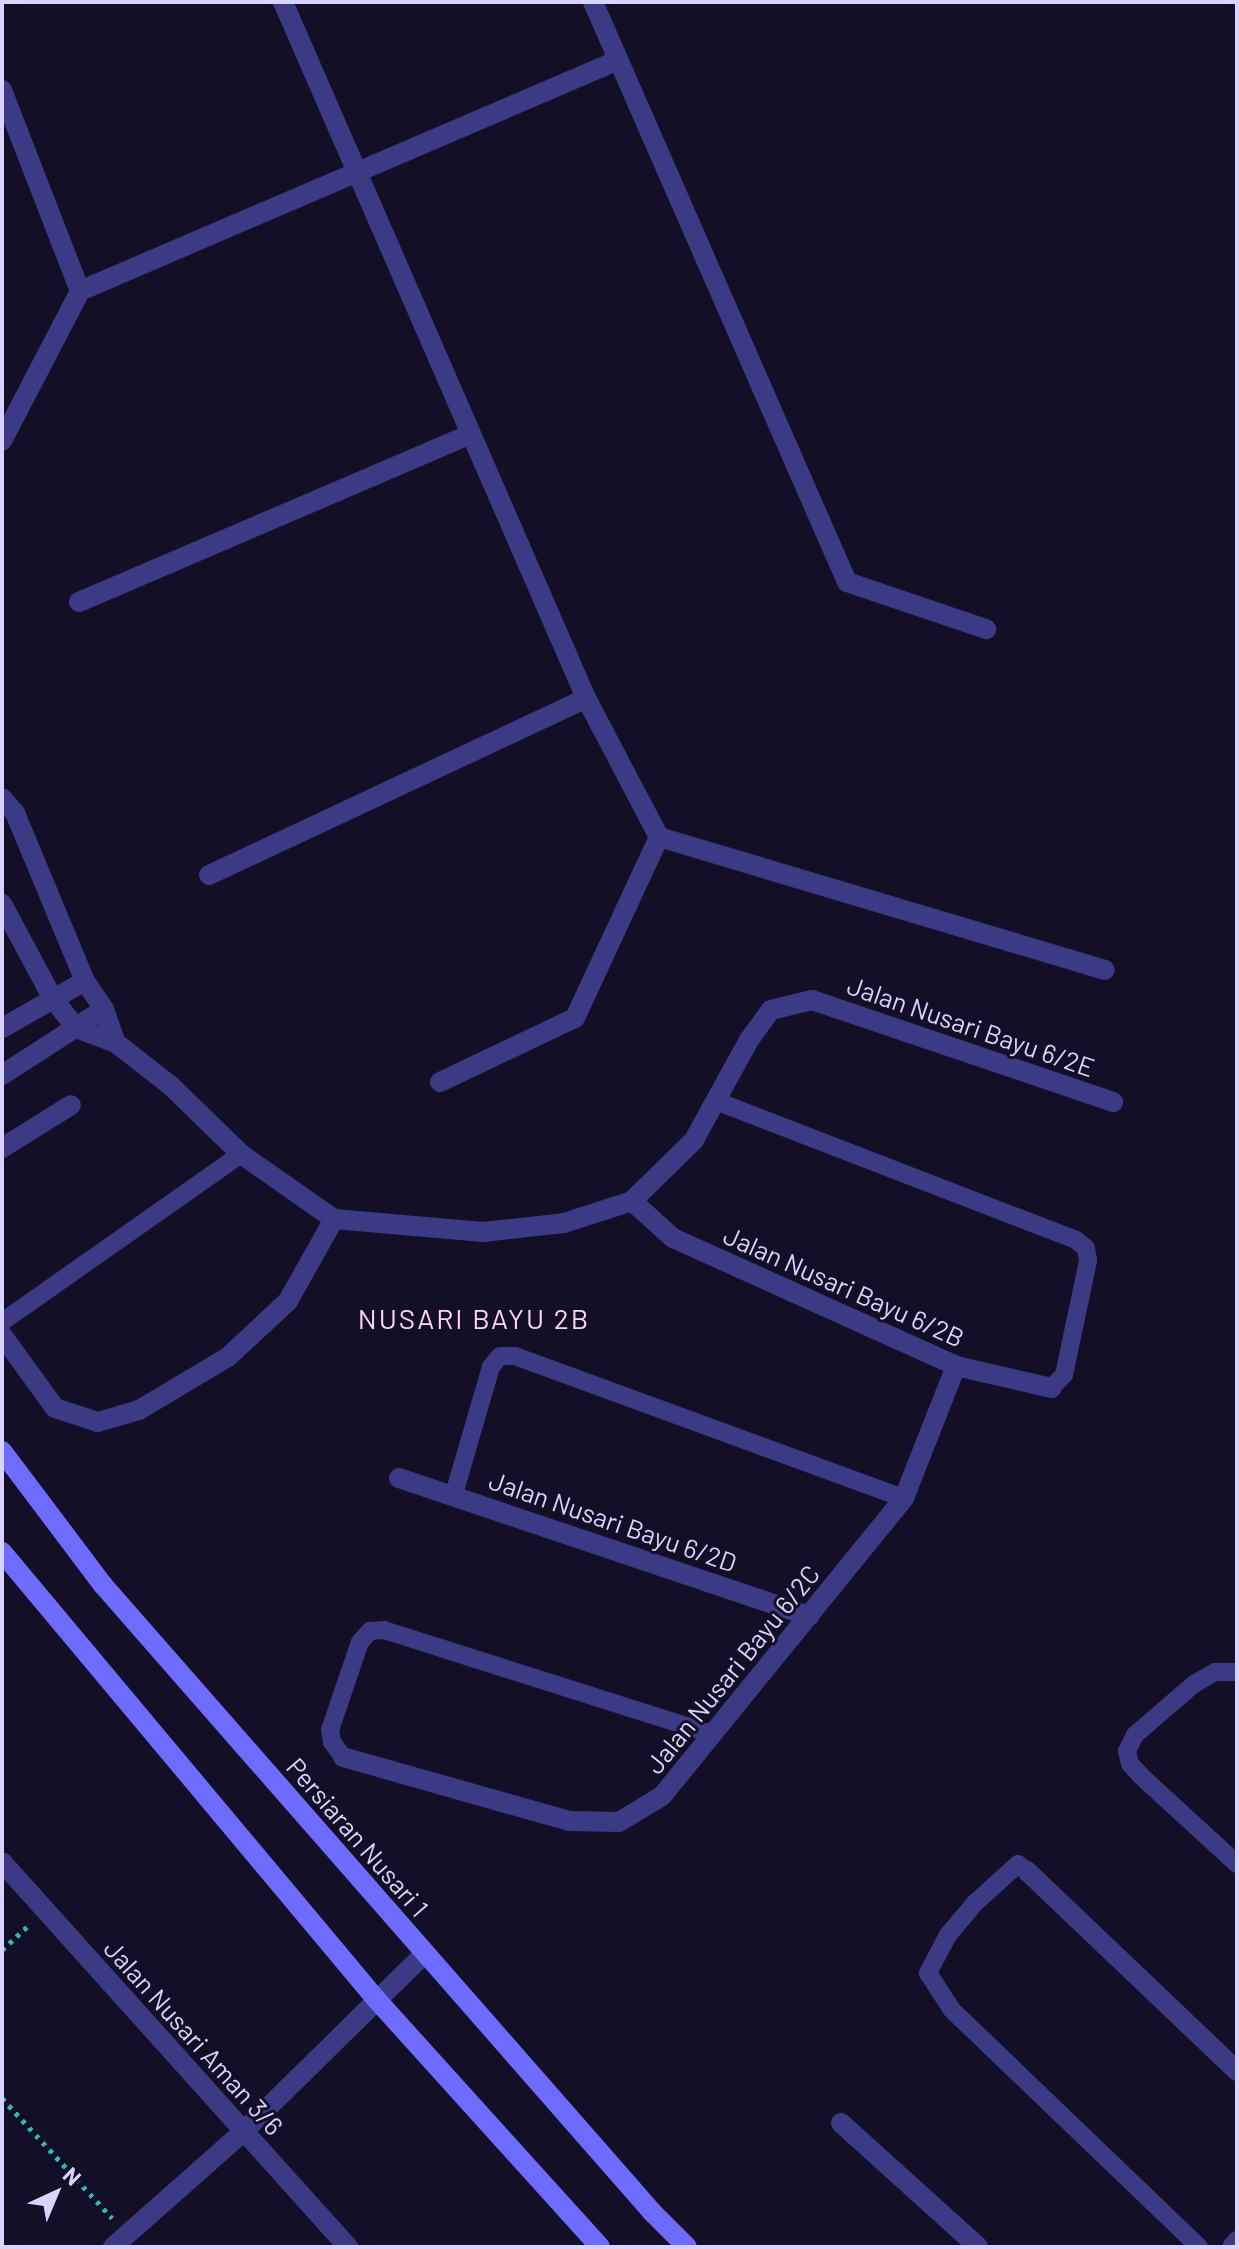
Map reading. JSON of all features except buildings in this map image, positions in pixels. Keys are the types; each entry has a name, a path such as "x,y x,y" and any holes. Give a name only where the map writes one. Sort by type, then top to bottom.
{"main road":[{"name":"Persiaran Nusari 1","path":"2,1451 103,1585 652,2212 687,2247"},
{"path":"2,1552 376,1999 600,2247"}],"street":[{"path":"283,2 586,698 659,837 1105,970"},
{"path":"593,2 616,61 847,582 986,629"},
{"path":"2,441 80,291 616,61"},
{"path":"2,90 80,291"},
{"path":"79,602 471,434"},
{"path":"209,875 586,698"},
{"path":"2,798 15,813 85,981 104,1009 116,1043"},
{"path":"440,1082 575,1018 659,837"},
{"path":"2,904 53,999 76,1028 116,1043 170,1085 241,1154 334,1219 483,1232 564,1223 632,1201 694,1140 716,1101"},
{"path":"2,1028 85,981"},
{"name":"Jalan Nusari Bayu 6/2E","path":"716,1101 749,1040 771,1010 812,1000 1113,1102"},
{"path":"2,1075 104,1009"},
{"path":"2,1148 71,1105"},
{"name":"Jalan Nusari Bayu 6/2B","path":"632,1201 673,1238 956,1366 1051,1388"},
{"path":"2,1335 55,1408 98,1422 139,1410 228,1357 288,1301 334,1219"},
{"name":"Jalan Nusari Bayu 6/2C","path":"343,1757 569,1821 619,1822 662,1796 904,1498 956,1366"},
{"name":"Jalan Nusari Bayu 6/2D","path":"399,1478 809,1616"},
{"name":"Jalan Nusari Aman 3/6","path":"2,1862 348,2247"},
{"path":"1027,1871 1237,2071"},
{"path":"120,2241 243,2132 425,1953"},
{"path":"841,2123 978,2247"},
{"path":"1232,2247 1237,2241"}],"lane":[{"path":"716,1101 1076,1240 1086,1248 1088,1261 1064,1375 1051,1388"},
{"path":"2,1322 241,1154"},
{"path":"454,1494 491,1367 500,1356 515,1356 904,1498"},
{"path":"343,1757 332,1742 330,1730 360,1642 370,1631 384,1630 712,1734"},
{"path":"1237,1672 1215,1672 1194,1684 1135,1735 1127,1751 1130,1764 1141,1776 1237,1864"},
{"path":"1027,1871 1018,1864 975,1903 948,1935 928,1973 952,2010 1199,2247"}],"path":[{"path":"2,1950 45,1910"},
{"path":"2,2098 120,2241"}],"district":[{"name":"NUSARI BAYU 2B","path":"474,1318"}]}
